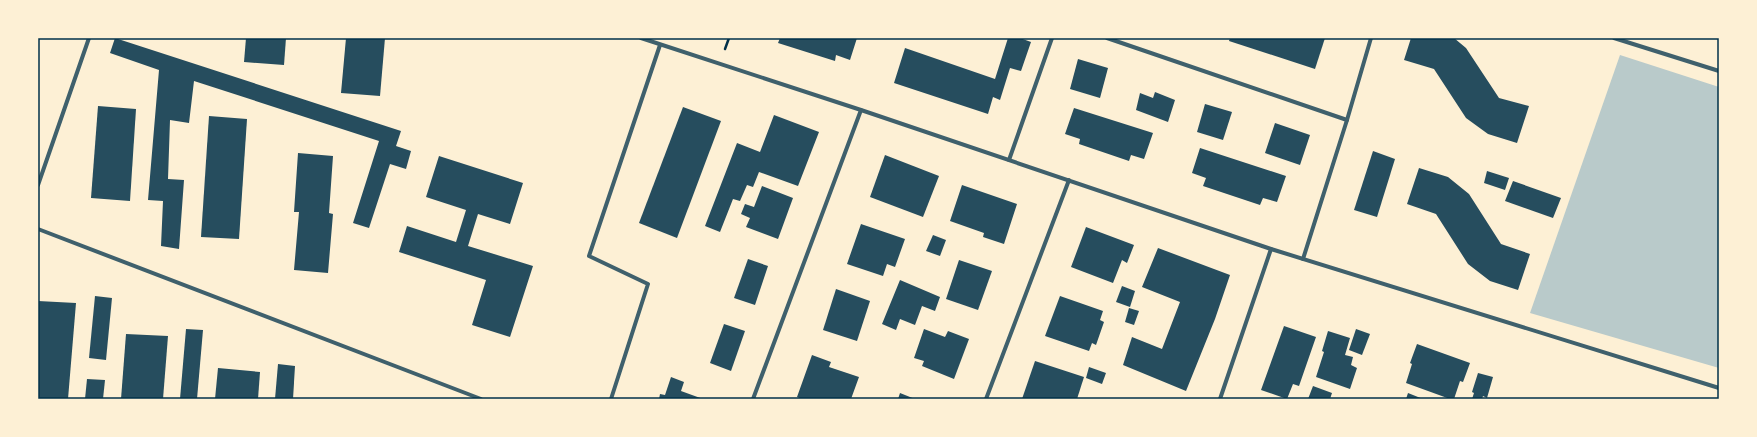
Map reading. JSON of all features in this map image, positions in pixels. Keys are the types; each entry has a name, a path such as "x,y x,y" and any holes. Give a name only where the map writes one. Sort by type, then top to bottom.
{"street":[{"path":"38,185 89,38"},
{"path":"641,38 861,110 1271,249 1719,388"},
{"path":"1009,160 1052,38"},
{"path":"1108,38 1347,120"},
{"path":"1303,259 1371,38"},
{"path":"1614,38 1719,71"},
{"path":"611,399 648,284 589,256 660,45"},
{"path":"753,399 861,110"},
{"path":"986,399 1069,180"},
{"path":"38,229 481,399"},
{"path":"1220,399 1271,249"}],"shaded area":[{"path":"1620,55 1719,87 1719,368 1530,313"}],"building":[{"path":"115,38 401,131 396,146 411,151 406,169 390,164 369,228 353,223 379,141 194,81 189,123 170,120 168,179 184,180 179,249 161,246 163,201 148,200 159,70 110,53"},
{"path":"246,38 286,38 284,65 244,62"},
{"path":"346,38 385,38 380,96 341,93"},
{"path":"780,38 857,38 850,60 836,55 835,61 778,43"},
{"path":"1008,38 1020,38 1031,42 1021,71 1010,68 1000,100 993,97 988,114 894,83 905,48 995,79"},
{"path":"1230,38 1325,38 1315,69 1229,41"},
{"path":"1411,38 1454,38 1466,48 1499,98 1529,106 1517,143 1488,134 1466,118 1434,69 1404,60"},
{"path":"1078,59 1108,68 1100,98 1070,89"},
{"path":"1155,92 1175,100 1168,122 1136,110 1140,93 1153,98"},
{"path":"1205,104 1232,112 1223,140 1197,132"},
{"path":"98,106 136,109 130,201 91,198"},
{"path":"683,107 721,121 677,238 639,223"},
{"path":"1074,108 1153,133 1144,159 1131,155 1129,161 1079,144 1080,139 1065,134"},
{"path":"774,115 819,132 798,186 759,172 753,187 747,185 740,201 733,199 720,232 705,226 737,143 760,152"},
{"path":"209,116 247,119 239,239 201,237"},
{"path":"1275,123 1310,135 1300,165 1265,153"},
{"path":"1200,148 1286,176 1277,202 1263,198 1260,205 1203,186 1206,178 1192,173"},
{"path":"1373,151 1395,159 1377,217 1354,210"},
{"path":"298,153 333,156 329,213 333,214 328,273 294,270 299,212 294,212"},
{"path":"885,155 939,176 923,217 870,197"},
{"path":"439,156 523,183 510,224 478,214 468,246 533,266 510,337 472,325 486,280 399,252 407,226 456,242 466,210 426,197"},
{"path":"1419,168 1448,177 1469,194 1501,244 1530,254 1518,290 1490,281 1468,264 1436,214 1407,204"},
{"path":"1487,171 1509,178 1505,190 1484,183"},
{"path":"1513,181 1561,198 1553,218 1505,201"},
{"path":"962,185 1017,204 1004,244 983,237 984,233 950,221"},
{"path":"762,186 793,198 778,239 746,227 750,218 741,214 745,204 754,207"},
{"path":"861,224 905,239 895,267 887,264 883,276 847,264"},
{"path":"1086,227 1134,245 1127,263 1122,260 1113,283 1071,267"},
{"path":"933,235 946,240 940,256 926,251"},
{"path":"1158,248 1230,275 1215,319 1186,391 1123,365 1132,337 1162,349 1180,302 1142,287"},
{"path":"748,259 768,266 755,305 734,298"},
{"path":"959,260 992,271 978,310 946,299"},
{"path":"900,280 940,297 935,311 922,306 915,325 900,319 896,330 882,324"},
{"path":"1122,286 1135,291 1130,307 1116,302"},
{"path":"836,289 870,301 857,341 823,330"},
{"path":"95,296 112,298 106,360 89,358"},
{"path":"1060,296 1103,311 1100,320 1104,322 1096,345 1092,343 1089,351 1045,336"},
{"path":"38,301 76,303 68,399 38,399"},
{"path":"1129,308 1139,311 1134,325 1125,322"},
{"path":"724,324 745,331 731,371 710,363"},
{"path":"1284,326 1316,337 1299,386 1293,384 1287,399 1261,390"},
{"path":"186,329 203,330 197,399 180,399"},
{"path":"924,329 945,337 948,331 969,339 954,379 922,366 924,361 914,358"},
{"path":"1356,329 1370,334 1362,355 1349,350"},
{"path":"1328,331 1350,338 1345,355 1353,357 1351,365 1357,368 1350,389 1316,377 1324,352 1322,351"},
{"path":"126,334 168,336 163,399 121,399"},
{"path":"1417,344 1470,363 1463,382 1460,381 1454,399 1450,399 1406,383 1412,364 1410,363"},
{"path":"812,355 831,362 829,367 859,377 851,399 802,399 797,397"},
{"path":"1035,361 1084,377 1077,399 1022,399"},
{"path":"278,364 295,366 293,399 275,399"},
{"path":"1089,367 1106,373 1102,384 1086,378"},
{"path":"218,368 260,372 258,399 215,399"},
{"path":"1478,373 1493,377 1487,398 1483,396 1482,399 1472,399 1474,393 1472,392"},
{"path":"671,377 684,382 681,391 703,399 659,399 660,394 665,395"},
{"path":"87,379 105,380 103,399 85,399"},
{"path":"1313,386 1332,393 1330,399 1308,399"},
{"path":"900,393 915,399 898,399"},
{"path":"1408,393 1423,399 1406,399"}]}
